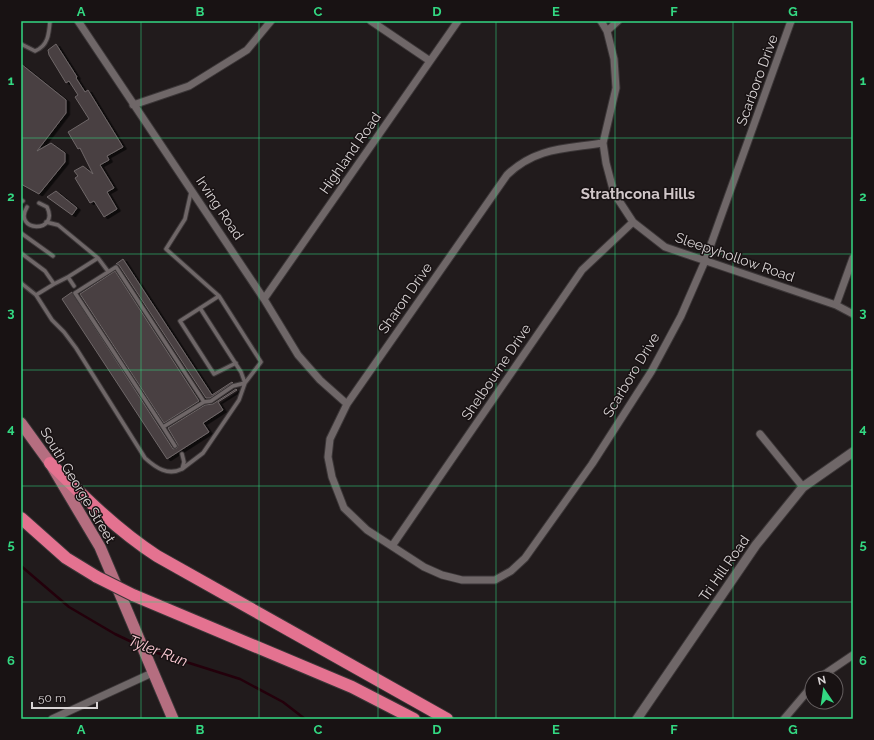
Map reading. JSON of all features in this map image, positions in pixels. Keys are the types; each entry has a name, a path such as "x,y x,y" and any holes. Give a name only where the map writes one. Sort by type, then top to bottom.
{"highway":[{"path":"50,463 98,510 138,544 448,719"},
{"path":"21,518 66,558 96,577 133,595 352,687 414,719"}],"main road":[{"name":"South George Street","path":"21,423 50,463 100,547 152,673 173,719"}],"street":[{"name":"Irving Road","path":"78,21 264,299 298,355 320,380 347,404"},
{"path":"133,105 189,86 247,50 271,21"},
{"path":"371,21 430,61"},
{"name":"Highland Road","path":"264,299 458,21"},
{"name":"Sleepyhollow Road","path":"601,21 607,31 614,59 616,88 603,143 606,163 614,193 632,222 665,247 836,305 853,314"},
{"path":"607,31 618,21"},
{"name":"Scarboro Drive","path":"367,530 424,567 442,576 462,580 495,580 512,571 525,558 592,464 651,372 681,316 705,261 791,21"},
{"name":"Sharon Drive","path":"367,530 344,508 332,477 328,456 330,439 347,404 508,175 518,165 540,153 603,143"},
{"name":"Shelbourne Drive","path":"392,546 582,270 632,222"},
{"path":"836,305 853,258"},
{"path":"760,434 803,487"},
{"name":"Tri Hill Road","path":"637,719 756,545 803,487 853,452"},
{"path":"831,670 853,655"},
{"path":"52,719 152,673"},
{"path":"784,719 804,695"}],"lane":[{"path":"21,44 35,51 41,49 48,37 50,21"},
{"path":"21,283 36,295 52,320 64,332 76,348 145,458 156,468 172,472 182,469 203,453 239,400 245,383 260,362 219,296 166,249 185,219 192,190"},
{"path":"39,203 44,204 48,211 49,215 46,222"},
{"path":"27,207 24,216 28,224 35,227 46,222 58,225 98,258 107,270"},
{"path":"21,233 53,256"},
{"path":"21,252 45,271 54,284"},
{"path":"36,295 98,258"},
{"path":"175,446 75,293 116,267 204,402"},
{"path":"68,277 74,286"},
{"path":"219,296 180,321 214,374 236,363"},
{"path":"200,308 236,363 245,383"},
{"path":"162,427 204,402 211,401 233,386 245,383"},
{"path":"182,454 184,462 182,469"}],"building":[{"path":"56,44 85,92 88,90 123,147 107,156 109,160 100,165 114,188 107,192 117,209 104,217 94,201 90,203 75,178 78,176 74,171 83,166 93,174 80,148 78,149 68,132 89,119 75,97 78,95 69,81 66,83 49,55 48,50"},
{"path":"21,64 66,100 66,113 37,151 51,143 65,153 65,162 39,194 21,184"},
{"path":"56,191 77,208 72,215 47,197"},
{"path":"123,259 212,395 232,382 233,383 210,398 206,398 119,265 116,264"},
{"path":"115,271 199,401 164,423 80,294"},
{"path":"72,292 173,449 177,448 178,445 168,428 205,405 213,404 236,389 237,390 218,402 223,410 203,423 209,432 167,459 62,299"}],"waterway":[{"name":"Tyler Run","path":"21,566 69,607 115,634 136,644"},
{"name":"Tyler Run","path":"148,650 240,679 283,702 305,719"}],"district":[{"name":"Strathcona Hills","path":"638,194"}]}
